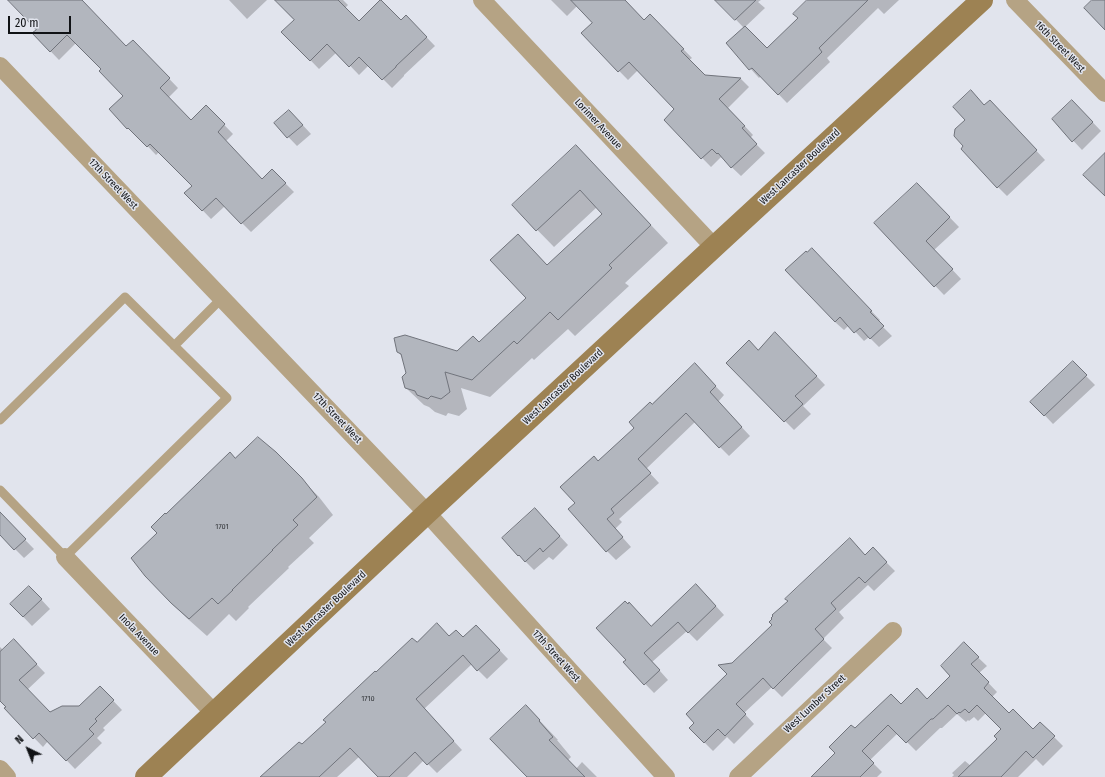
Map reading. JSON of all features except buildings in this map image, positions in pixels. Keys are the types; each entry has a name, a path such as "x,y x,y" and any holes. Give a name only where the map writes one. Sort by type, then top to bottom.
{"street":[{"name":"Lorimer Avenue","path":"482,0 714,247"},
{"name":"West Lancaster Boulevard","path":"146,777 427,513 982,0"},
{"name":"16th Street West","path":"1015,0 1105,93"},
{"name":"17th Street West","path":"0,66 427,513 666,777"},
{"name":"Inola Avenue","path":"65,557 214,713"},
{"name":"West Lumber Street","path":"738,777 893,631"},
{"path":"0,769 8,777"}],"lane":[{"path":"0,420 125,297 227,398 65,557 0,490"},
{"path":"174,346 222,298"}]}
